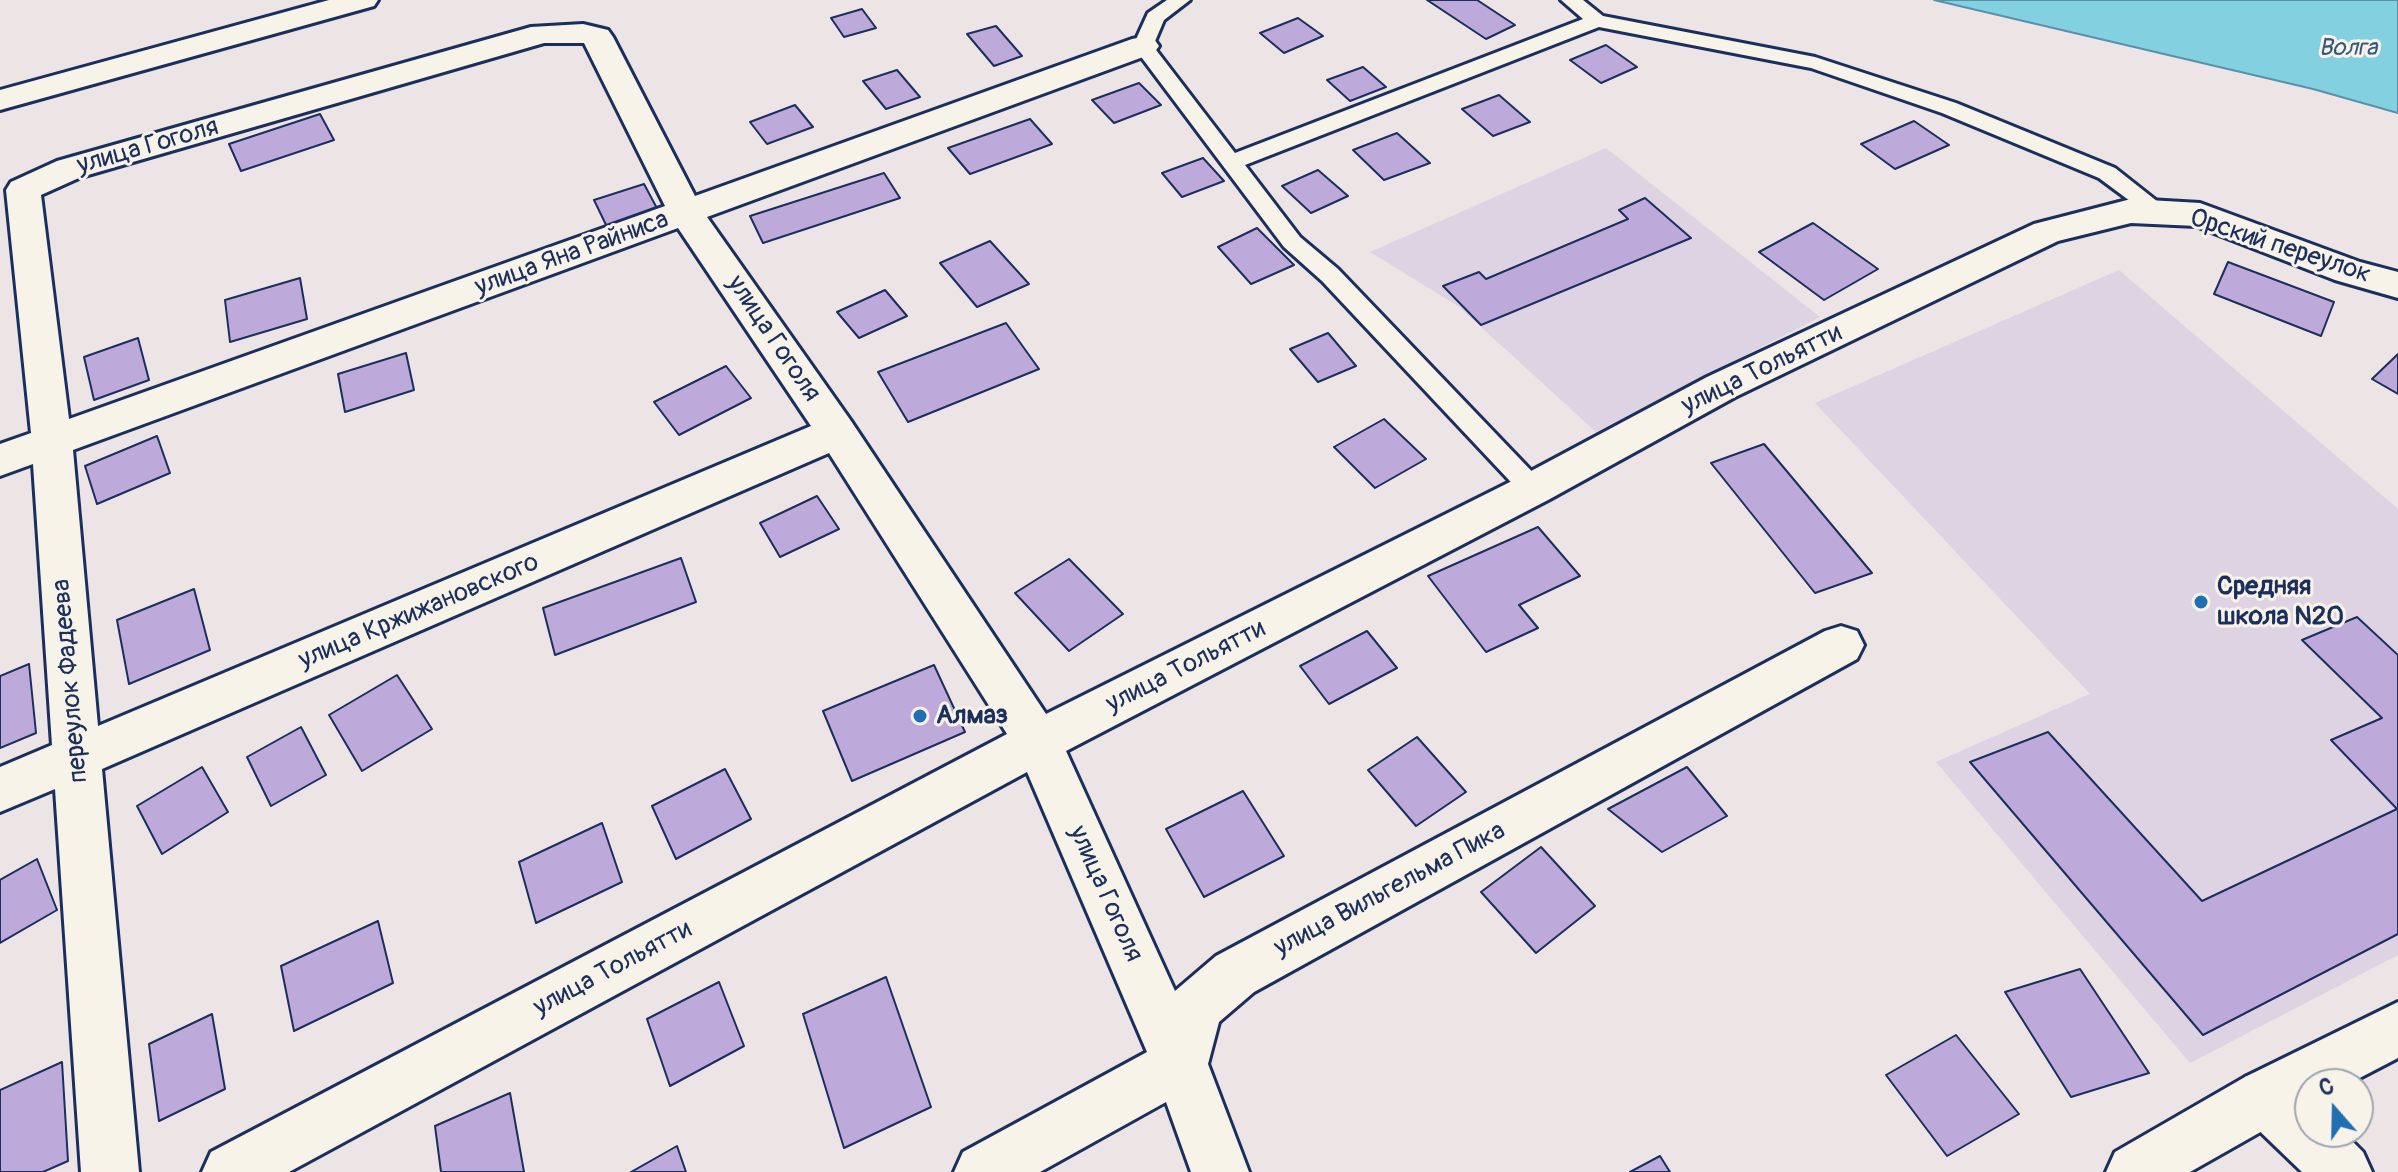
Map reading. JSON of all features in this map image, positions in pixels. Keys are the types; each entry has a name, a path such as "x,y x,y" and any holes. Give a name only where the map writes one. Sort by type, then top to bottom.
{"street":[{"path":"0,100 363,0"},
{"name":"улица Гоголя","path":"23,190 69,169 527,39 578,16 597,37 686,213 837,432 1038,742 1180,1064 1220,1172"},
{"name":"улица Яна Райниса","path":"0,460 1143,46"},
{"name":"переулок Фадеева","path":"23,190 52,442 110,1172"},
{"name":"улица Тольятти","path":"231,1172 1038,742 1533,489 1721,387 2047,232 2131,211 2161,213"},
{"name":"Орский переулок","path":"2161,213 2200,215 2348,271 2398,285"},
{"name":"улица Кржижановского","path":"0,790 837,432"},
{"name":"улица Вильгельма Пика","path":"1180,1064 1196,1006 1235,974 1841,645"},
{"path":"2135,1172 2265,1097 2398,1029"},
{"path":"983,1172 1180,1064"},
{"path":"2265,1097 2343,1172"}],"lane":[{"path":"1180,0 1155,17 1143,46 1292,242 1330,275 1533,489"},
{"path":"1571,0 1597,21 1815,63 1949,108 2107,173 2161,213"},
{"path":"1231,162 1597,21"}],"shaded area":[{"path":"1606,148 1820,317 1596,432 1458,306 1370,252"},
{"name":"Средняя школа N20","path":"2119,270 2398,509 2398,955 2190,1063 1936,762 2090,694 1815,403"}],"water":[{"name":"Волга","path":"1934,0 2398,0 2398,113 2313,89"}],"building":[{"path":"1427,0 1477,0 1515,25 1486,39"},
{"path":"862,9 876,28 844,37 831,18"},
{"path":"1298,18 1323,36 1284,53 1260,33"},
{"path":"996,26 1022,56 994,66 967,34"},
{"path":"1606,45 1637,67 1601,83 1570,60"},
{"path":"1363,67 1386,87 1350,101 1327,80"},
{"path":"897,70 920,97 886,109 863,81"},
{"path":"1139,83 1161,105 1114,123 1092,100"},
{"path":"1499,95 1530,122 1493,136 1462,109"},
{"path":"795,105 813,127 767,144 750,122"},
{"path":"320,114 334,140 241,171 229,144"},
{"path":"1030,119 1052,144 970,174 948,148"},
{"path":"1914,121 1949,145 1895,169 1861,144"},
{"path":"1397,133 1430,163 1384,180 1353,150"},
{"path":"1203,158 1224,181 1182,197 1162,173"},
{"path":"1318,170 1348,196 1311,213 1282,186"},
{"path":"884,173 900,198 763,243 750,216"},
{"path":"644,184 659,212 608,229 594,200"},
{"path":"1645,198 1691,238 1481,325 1443,286 1479,272 1486,279 1628,219 1619,210"},
{"path":"1813,223 1878,269 1824,300 1759,252"},
{"path":"1257,228 1294,265 1251,284 1218,247"},
{"path":"990,241 1029,284 977,307 940,263"},
{"path":"2228,262 2334,302 2321,336 2214,294"},
{"path":"300,278 307,319 230,342 225,300"},
{"path":"885,290 907,316 859,338 837,312"},
{"path":"1006,323 1039,369 908,422 878,372"},
{"path":"1328,333 1356,366 1318,382 1290,349"},
{"path":"138,338 149,380 94,400 84,357"},
{"path":"406,353 414,390 345,412 338,374"},
{"path":"2398,354 2398,394 2372,379"},
{"path":"726,366 751,398 679,435 654,402"},
{"path":"1384,419 1426,459 1375,488 1334,447"},
{"path":"157,436 170,473 97,504 85,466"},
{"path":"1764,444 1872,573 1815,593 1711,463"},
{"path":"817,496 839,529 780,557 760,523"},
{"path":"1538,527 1580,576 1519,605 1538,628 1486,652 1428,576"},
{"path":"681,558 696,602 555,655 543,608"},
{"path":"1069,559 1123,614 1069,651 1015,593"},
{"path":"194,589 210,650 129,684 117,620"},
{"name":"Средняя школа N20","path":"2357,617 2398,655 2398,934 2203,1035 1970,762 2048,732 2202,901 2397,809 2331,740 2382,718 2302,640"},
{"path":"1367,631 1397,668 1329,704 1300,666"},
{"path":"29,664 36,733 0,748 0,676"},
{"path":"934,665 965,732 852,781 823,711"},
{"path":"397,675 432,729 362,771 329,715"},
{"path":"301,727 326,775 271,806 247,757"},
{"path":"1417,737 1466,792 1416,826 1368,770"},
{"path":"202,767 228,812 162,854 137,806"},
{"path":"1687,767 1727,816 1662,852 1608,809"},
{"path":"725,769 751,819 676,859 652,806"},
{"path":"1243,791 1284,856 1204,897 1166,829"},
{"path":"602,823 622,882 536,923 519,862"},
{"path":"1541,847 1595,906 1536,953 1481,892"},
{"path":"37,859 57,910 0,943 0,880"},
{"path":"378,921 393,983 294,1031 281,966"},
{"path":"2080,969 2149,1073 2071,1097 2005,992"},
{"path":"886,977 931,1107 844,1148 803,1014"},
{"path":"719,982 744,1046 670,1086 647,1019"},
{"path":"212,1014 225,1089 159,1121 149,1044"},
{"path":"1956,1035 2019,1114 1947,1156 1886,1075"},
{"path":"62,1062 68,1161 43,1172 0,1172 0,1090"},
{"path":"510,1093 524,1172 441,1172 435,1126"},
{"path":"677,1146 686,1172 631,1172"},
{"path":"1660,1156 1670,1172 1630,1172"}],"place":[{"name":"Средняя школа N20","path":"2201,602"},
{"name":"Алмаз","path":"920,716"}]}
